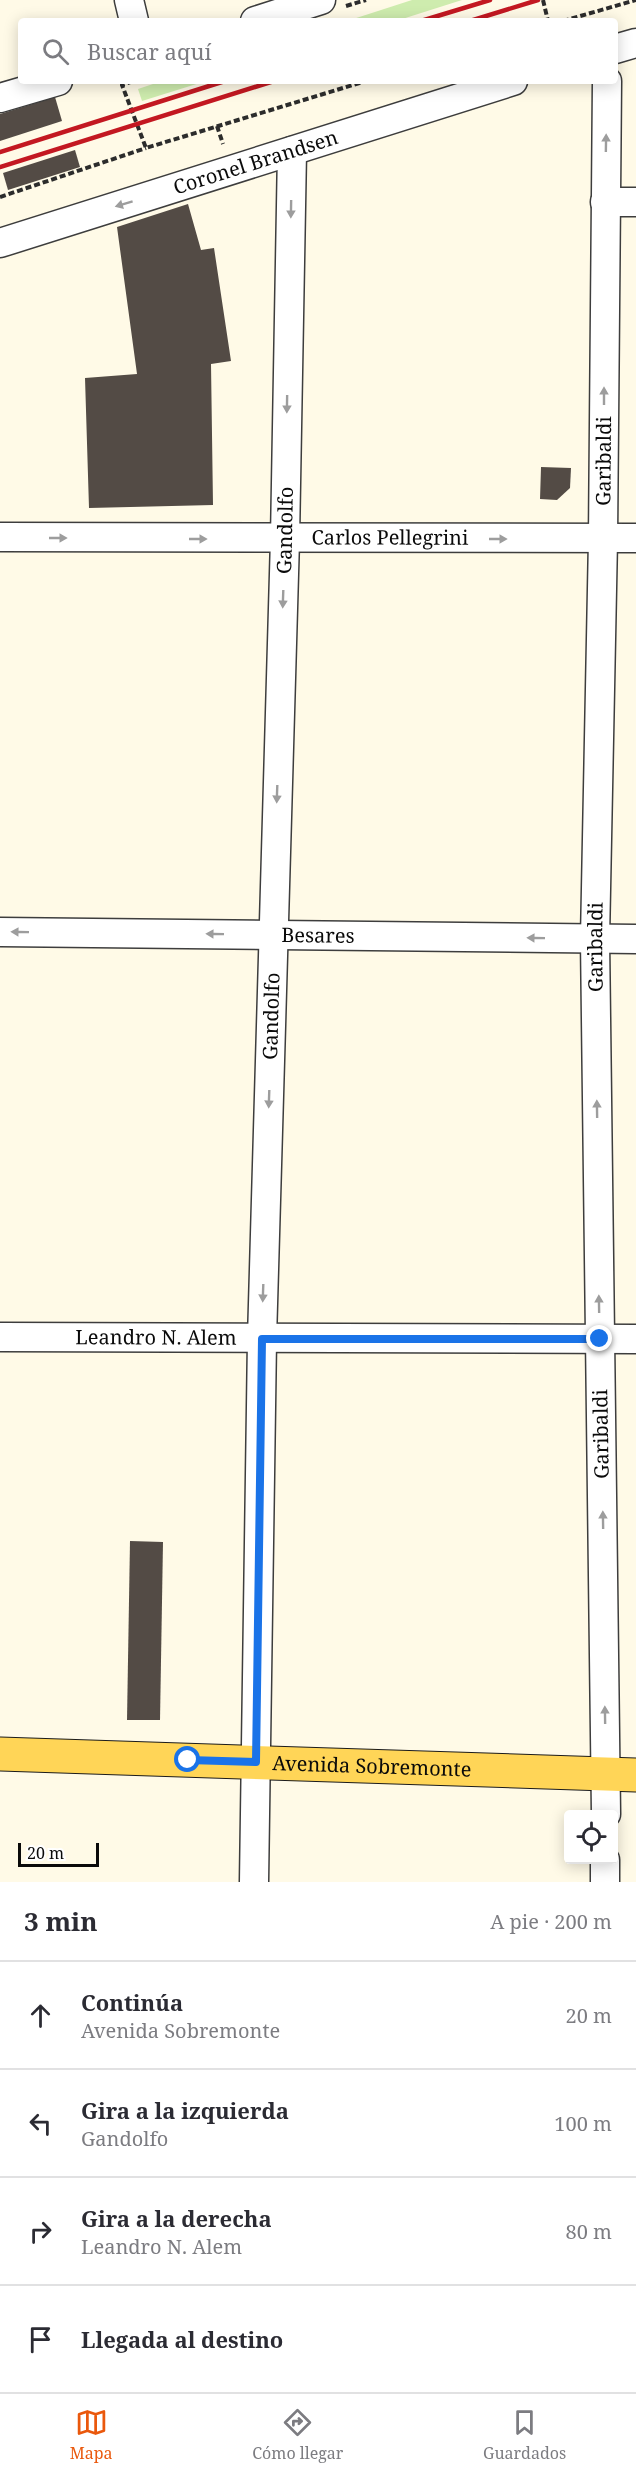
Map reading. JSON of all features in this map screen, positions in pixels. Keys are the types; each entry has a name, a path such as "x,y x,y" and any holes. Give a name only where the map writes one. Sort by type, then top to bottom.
{"main road":[{"name":"Avenida Sobremonte","path":"0,1754 621,1774"}],"street":[{"path":"129,0 133,18"},
{"path":"263,18 308,2"},
{"path":"618,48 636,43"},
{"path":"0,98 48,84"},
{"name":"Coronel Brandsen","path":"0,243 504,84"},
{"name":"Garibaldi","path":"607,84 603,539 595,939 600,1339 621,1774 608,1810"},
{"name":"Gandolfo","path":"254,1882 262,1339 285,539 292,151"},
{"path":"605,202 636,202"},
{"name":"Carlos Pellegrini","path":"0,537 636,538"},
{"name":"Besares","path":"0,932 636,939"},
{"name":"Leandro N. Alem","path":"0,1337 636,1339"},
{"path":"605,1864 605,1882"}],"path":[{"path":"543,0 547,18"},
{"path":"573,18 636,0"},
{"path":"125,84 122,85 146,148"},
{"path":"0,197 146,148 356,84"}],"green space":[{"path":"412,0 462,0 405,18 356,18"},
{"path":"153,84 196,84 142,101 138,89"}],"building":[{"path":"55,97 62,121 0,141 0,114"},
{"path":"75,150 80,167 8,190 3,173"},
{"path":"188,204 201,250 214,248 231,361 211,364 213,505 89,508 85,378 137,374 117,227"},
{"path":"541,467 571,468 570,488 557,500 540,499"},
{"path":"130,1541 163,1542 160,1720 127,1720"}],"railway":[{"path":"431,18 490,0"},
{"path":"480,18 538,0"},
{"path":"0,152 215,84"},
{"path":"0,167 264,84"}],"route":[{"path":"188,1760 256,1762 262,1339 600,1339"}]}
